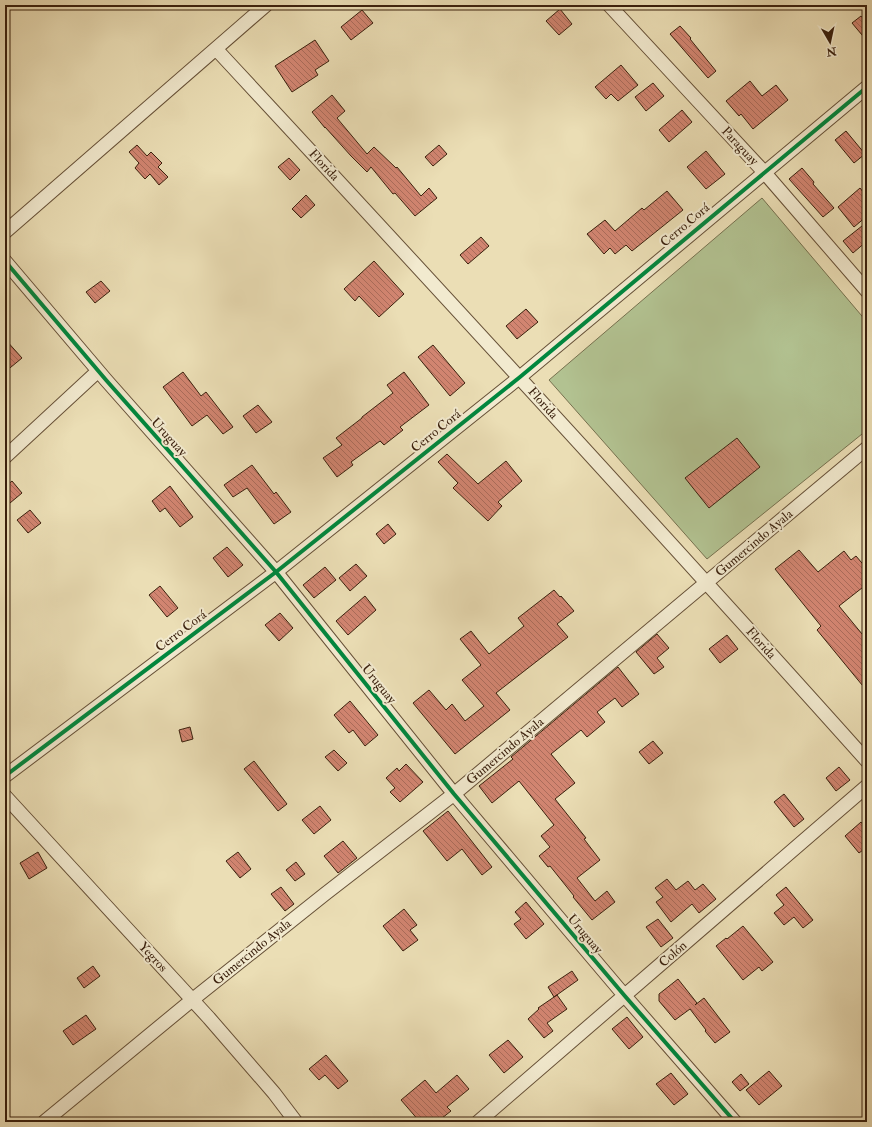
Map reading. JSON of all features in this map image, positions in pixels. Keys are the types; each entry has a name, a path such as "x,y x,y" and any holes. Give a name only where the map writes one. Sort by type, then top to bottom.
{"street":[{"path":"5,232 266,5"},
{"name":"Paraguay","path":"609,5 764,172 867,291"},
{"name":"Florida","path":"216,49 520,377 707,582 867,761"},
{"name":"Cerro Corá","path":"5,776 276,572 520,377 867,87"},
{"name":"Uruguay","path":"5,261 98,371 276,572 454,794 624,995 735,1122"},
{"path":"5,457 98,371"},
{"name":"Gumercindo Ayala","path":"44,1122 192,1000 454,794 867,448"},
{"name":"Colón","path":"478,1122 867,786"},
{"name":"Yegros","path":"5,796 192,1000 274,1093 296,1122"}],"green space":[{"path":"762,198 867,322 867,430 707,559 549,380"}],"building":[{"path":"560,9 572,24 559,35 546,21"},
{"path":"362,10 373,23 351,40 341,27"},
{"path":"861,16 867,23 867,41 852,23"},
{"path":"680,26 716,71 708,78 670,34"},
{"path":"315,40 329,61 315,70 318,75 292,92 275,66"},
{"path":"621,65 638,85 618,101 611,94 606,99 595,87"},
{"path":"750,81 762,96 776,85 788,100 753,129 741,114 739,116 726,101"},
{"path":"653,83 664,96 646,111 635,97"},
{"path":"332,95 345,111 337,118 367,154 374,147 396,168 397,167 421,196 429,188 437,198 415,216 395,193 393,194 371,167 367,172 325,128 312,112"},
{"path":"682,110 692,122 669,142 659,130"},
{"path":"846,131 865,154 854,163 835,140"},
{"path":"137,145 147,156 151,152 162,163 158,167 168,177 159,185 150,174 145,179 135,168 139,163 129,152"},
{"path":"439,145 447,154 433,166 425,157"},
{"path":"706,151 725,174 706,189 687,167"},
{"path":"289,158 300,170 290,180 278,167"},
{"path":"802,168 814,182 813,184 834,208 823,217 789,179"},
{"path":"860,188 867,197 867,216 854,227 838,207"},
{"path":"667,191 683,210 632,251 626,245 615,254 610,248 604,254 587,234 605,220 615,231 642,208 644,210"},
{"path":"306,195 315,205 301,218 292,209"},
{"path":"867,222 867,241 853,253 843,241"},
{"path":"481,237 489,246 468,264 460,255"},
{"path":"374,261 404,294 379,317 359,296 355,301 344,289"},
{"path":"101,281 110,291 95,303 86,292"},
{"path":"526,309 538,322 517,339 506,326"},
{"path":"5,339 22,358 5,372"},
{"path":"433,345 465,383 450,396 418,357"},
{"path":"183,372 201,396 206,392 233,427 223,434 207,415 192,426 163,387"},
{"path":"404,372 429,405 400,427 403,430 384,445 380,441 351,462 353,465 337,477 323,458 342,445 336,438 393,393 387,385"},
{"path":"258,405 272,422 256,433 243,416"},
{"path":"737,438 760,467 709,508 685,478"},
{"path":"447,454 478,484 506,461 522,481 498,502 502,506 488,521 453,488 458,483 438,462"},
{"path":"252,465 274,494 276,492 291,512 274,524 247,488 233,497 224,485"},
{"path":"12,481 22,493 10,503 5,497 5,487"},
{"path":"170,486 193,517 180,527 165,508 160,512 152,501"},
{"path":"30,510 41,523 28,533 17,520"},
{"path":"388,524 396,534 384,544 376,534"},
{"path":"227,547 243,565 228,577 213,558"},
{"path":"799,550 818,572 844,551 851,560 856,556 867,569 867,584 839,606 867,640 867,691 817,630 821,626 775,569"},
{"path":"356,564 367,576 350,591 339,578"},
{"path":"325,567 336,580 314,598 303,585"},
{"path":"160,586 178,608 167,617 149,595"},
{"path":"554,590 574,611 557,624 568,637 496,693 510,710 455,754 413,703 429,690 446,710 452,704 465,721 484,706 462,680 481,665 460,639 471,631 489,654 524,626 518,618"},
{"path":"365,596 376,610 348,635 336,621"},
{"path":"280,613 293,628 279,641 265,625"},
{"path":"657,634 669,648 657,658 664,667 654,674 636,652"},
{"path":"727,635 738,649 720,663 709,649"},
{"path":"618,667 639,694 622,707 615,698 597,712 605,722 587,737 581,730 551,754 575,783 555,799 586,838 584,839 600,860 577,878 595,901 607,891 615,902 592,920 550,866 548,867 539,856 550,847 541,836 554,825 519,781 492,803 479,786 513,759 511,757"},
{"path":"350,701 378,735 365,746 353,730 349,733 334,715"},
{"path":"190,727 193,739 182,742 179,730"},
{"path":"653,741 663,753 649,764 639,752"},
{"path":"334,750 347,763 338,771 325,757"},
{"path":"254,761 287,804 278,811 244,769"},
{"path":"406,764 423,782 400,802 390,792 395,788 386,778 397,768 399,771"},
{"path":"839,767 850,780 836,791 826,778"},
{"path":"784,794 804,819 794,827 774,802"},
{"path":"320,806 331,820 314,834 302,820"},
{"path":"448,811 492,867 482,875 462,849 447,861 423,831"},
{"path":"861,822 867,830 867,847 859,853 845,836"},
{"path":"343,841 357,858 338,873 324,856"},
{"path":"38,852 47,868 29,879 20,863"},
{"path":"238,852 251,869 240,878 226,861"},
{"path":"296,862 305,874 295,881 286,870"},
{"path":"667,879 676,890 688,881 695,890 703,884 716,899 699,913 692,904 671,922 656,902 663,897 655,888"},
{"path":"281,887 294,904 285,911 271,894"},
{"path":"786,887 813,920 803,928 794,917 784,925 774,913 784,905 776,895"},
{"path":"526,902 544,924 526,939 514,924 521,919 515,912"},
{"path":"404,909 417,925 410,930 418,940 403,951 383,926"},
{"path":"658,919 673,938 661,947 646,927"},
{"path":"743,926 773,962 762,971 759,967 743,980 716,946"},
{"path":"93,966 100,976 84,988 77,978"},
{"path":"572,971 578,980 554,997 548,987"},
{"path":"678,979 697,1003 695,1005 704,998 730,1032 715,1043 690,1009 675,1020 659,1001 659,994"},
{"path":"557,995 567,1009 547,1023 553,1031 544,1038 528,1019 539,1009 538,1008"},
{"path":"86,1015 96,1029 73,1045 63,1031"},
{"path":"627,1017 643,1037 629,1049 612,1029"},
{"path":"508,1040 523,1057 504,1073 489,1055"},
{"path":"326,1055 348,1081 338,1089 325,1075 319,1080 309,1069"},
{"path":"769,1071 782,1086 759,1105 746,1090"},
{"path":"671,1073 688,1094 674,1105 656,1084"},
{"path":"741,1074 749,1084 740,1091 732,1082"},
{"path":"457,1075 469,1089 447,1107 451,1111 437,1122 420,1122 401,1100 425,1080 436,1093"}],"cycle path":[{"path":"5,776 276,572 520,377 867,87"},
{"path":"5,261 106,380 276,572 454,794 624,995 735,1122"}]}
